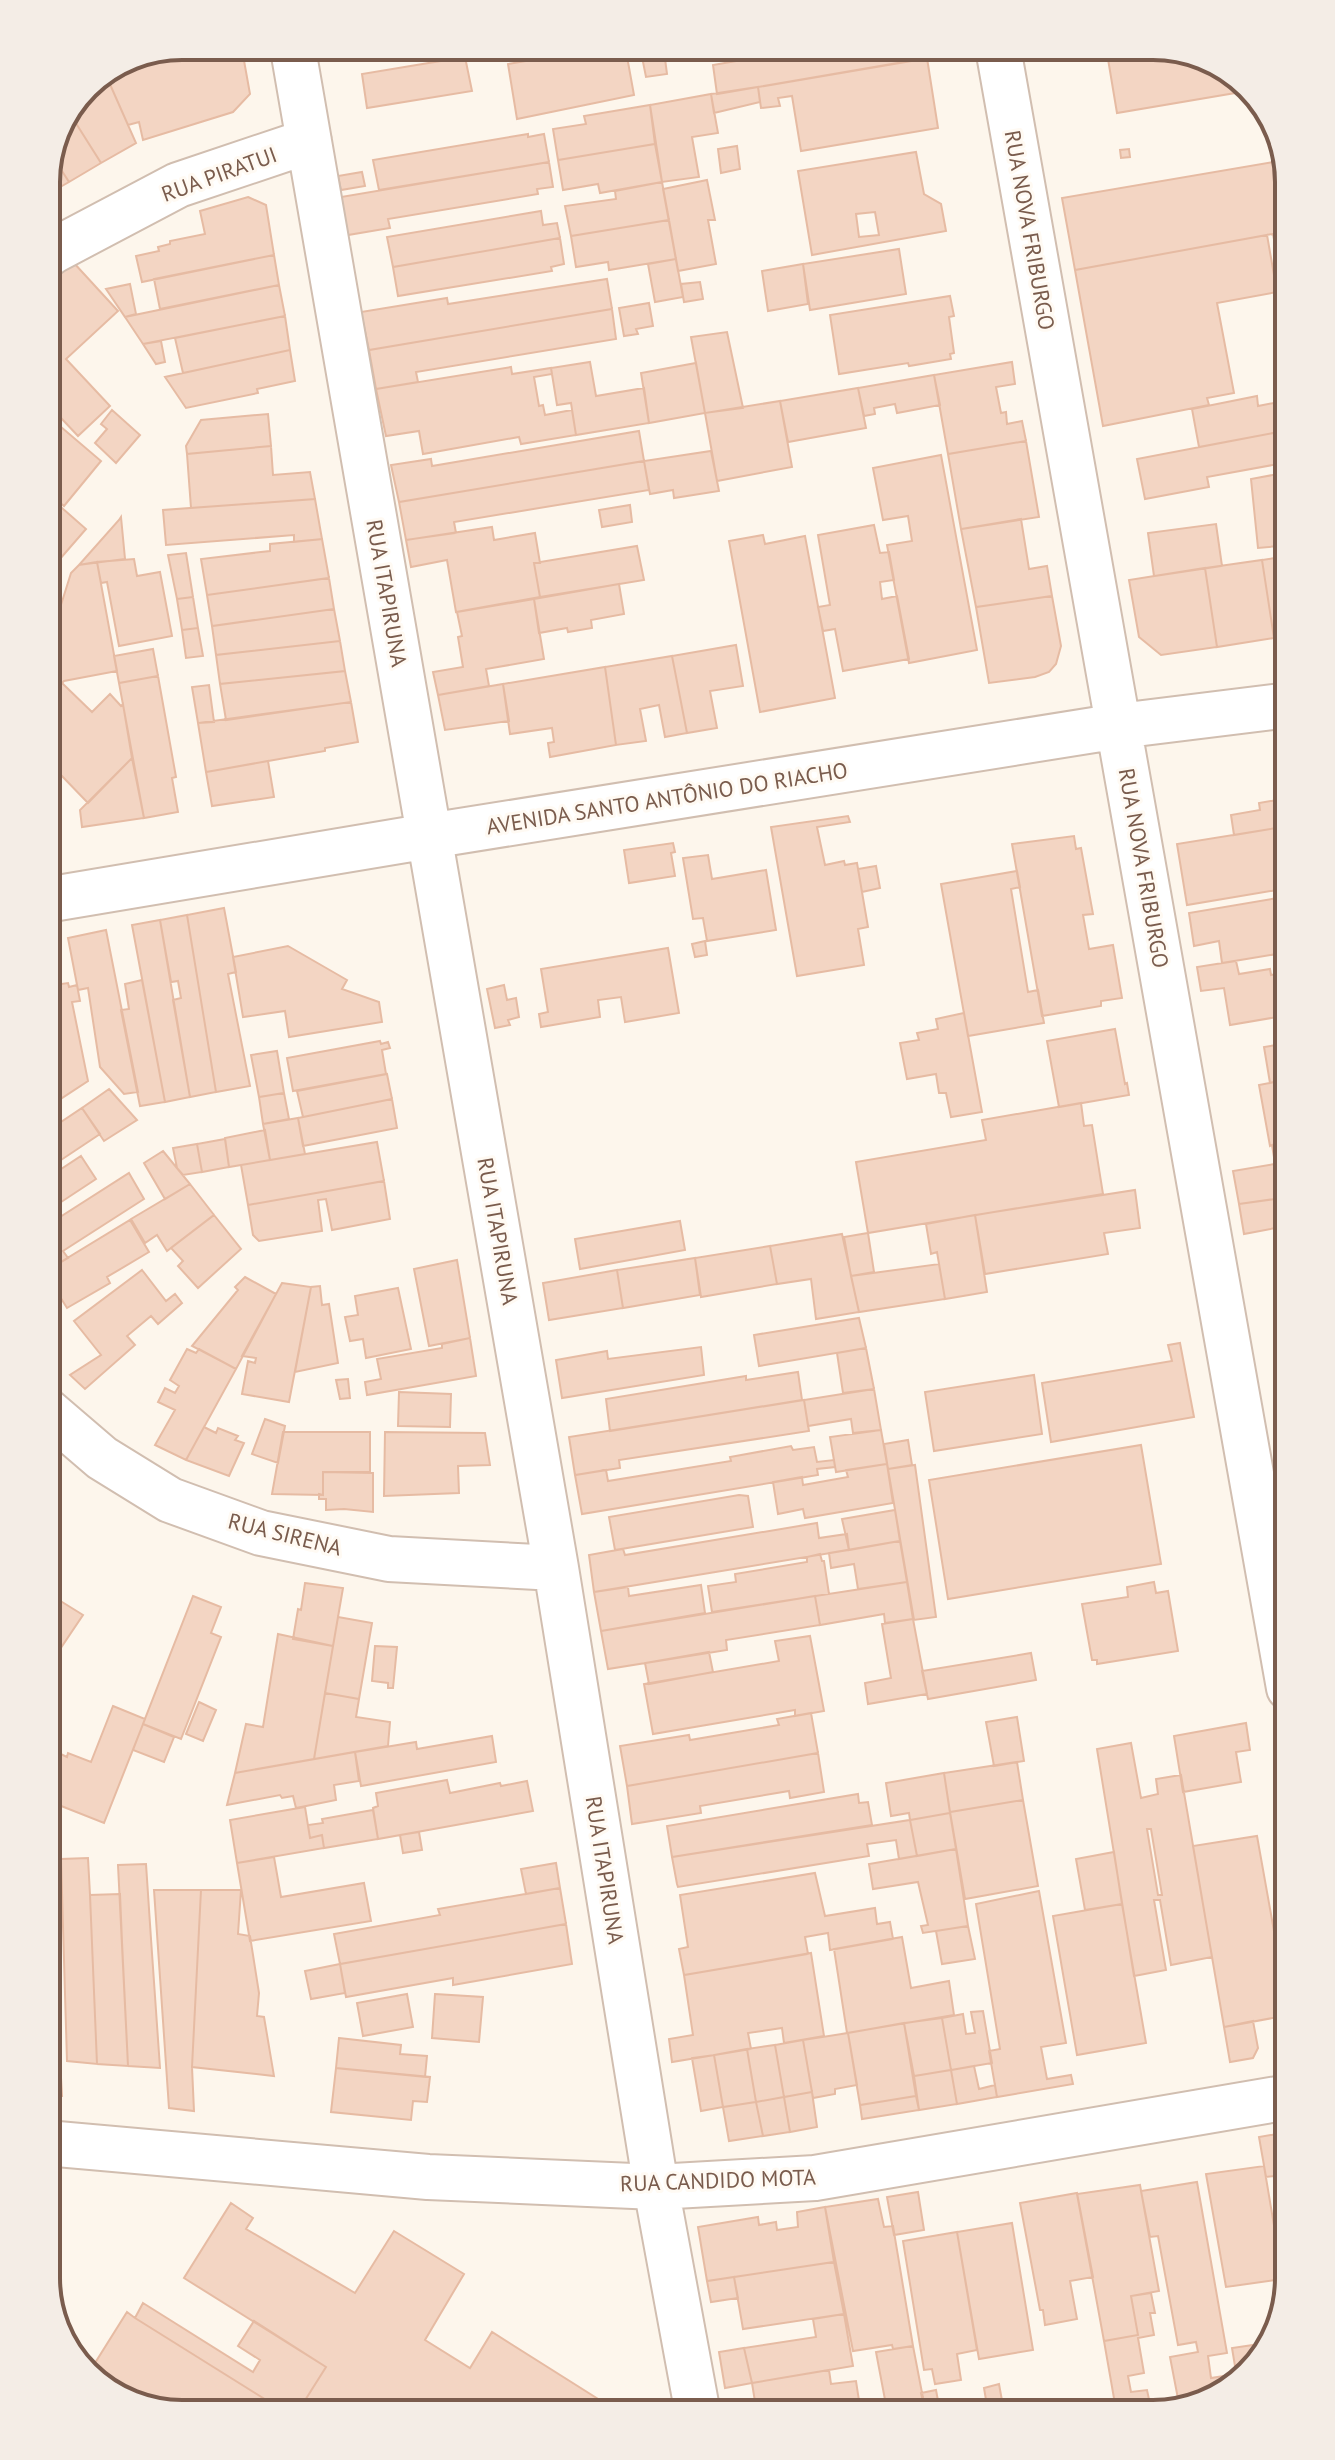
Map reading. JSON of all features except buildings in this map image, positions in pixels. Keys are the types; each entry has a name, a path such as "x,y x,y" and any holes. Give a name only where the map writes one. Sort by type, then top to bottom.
{"street":[{"name":"RUA ITAPIRUNA","path":"295,60 556,1568 656,2187 695,2400"},
{"name":"RUA NOVA FRIBURGO","path":"1000,60 1275,1609"},
{"name":"RUA PIRATUI","path":"60,247 178,185 309,141"},
{"name":"AVENIDA SANTO ANTÔNIO DO RIACHO","path":"60,898 1119,726 1275,707"},
{"name":"RUA SIRENA","path":"60,1422 102,1458 170,1500 261,1533 389,1559 556,1568"},
{"name":"RUA CANDIDO MOTA","path":"60,2144 428,2177 656,2187 815,2178 1275,2099"}]}
